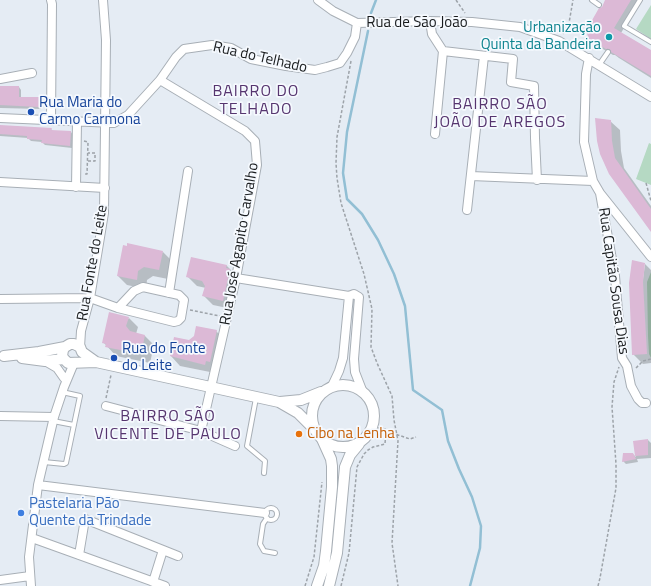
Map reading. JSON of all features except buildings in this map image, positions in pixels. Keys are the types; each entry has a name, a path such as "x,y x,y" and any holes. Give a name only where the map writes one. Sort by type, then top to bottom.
{"street":[{"path":"51,0 51,120"},
{"name":"Rua Fonte do Leite","path":"74,347 81,331 90,298 104,213 106,40 103,0"},
{"path":"318,0 333,11 357,23 355,37 349,50"},
{"path":"430,21 432,34 443,51 435,134"},
{"name":"Rua de São João","path":"357,23 430,21 472,22 520,27 559,41 651,97"},
{"name":"Rua do Telhado","path":"105,123 114,123 128,115 160,80 176,57 184,49 212,45 231,48 250,59 315,70 340,63 349,50"},
{"path":"443,51 513,59 511,82 534,86 537,180"},
{"path":"467,210 484,56"},
{"name":"Rua Capitão Sousa Dias","path":"589,58 586,74 584,142 594,182 600,192 615,276 622,358 627,366 629,378 638,399 642,403 646,404"},
{"path":"0,78 32,73"},
{"name":"Rua José Agapito Carvalho","path":"160,80 245,131 255,141 257,165 236,278 200,431"},
{"path":"0,118 105,123"},
{"path":"76,186 77,121"},
{"path":"169,293 188,170"},
{"path":"471,176 594,182"},
{"path":"0,182 105,188"},
{"path":"600,192 651,257"},
{"path":"236,278 349,296 354,294 359,297 354,359 355,372 362,390"},
{"path":"0,299 90,298 118,308 174,322 178,321 180,318 184,300 179,295 143,287 134,291 118,308"},
{"path":"332,386 344,358 349,296"},
{"path":"2,356 74,347 96,362"},
{"path":"70,362 62,353 74,347"},
{"path":"70,362 81,358 74,347"},
{"path":"2,356 45,361 96,362 279,402 301,400 322,392 332,386 342,384 353,385 362,390 374,407 375,417 373,427 368,436 360,442 350,446 340,447 330,444 298,413 279,402"},
{"path":"45,361 57,368 64,386"},
{"path":"31,586 29,557 38,485 70,362"},
{"path":"317,586 324,566 332,487 332,466 330,458 312,421 312,410 316,400 322,392"},
{"path":"106,406 200,431 235,446"},
{"path":"0,416 54,419"},
{"path":"329,586 337,553 345,467 350,455 360,442"},
{"path":"38,485 266,516"},
{"path":"79,555 85,520 178,556"},
{"path":"32,538 165,586"},
{"path":"153,582 164,550"},
{"path":"0,580 30,576"}],"lane":[{"path":"592,0 599,5"},
{"path":"640,0 624,26 651,42"},
{"path":"599,65 608,52"},
{"path":"44,462 66,463 80,396 64,386"},
{"path":"256,398 247,446 265,461 264,473"},
{"path":"54,419 74,425"},
{"path":"266,516 263,524 260,544 264,551 275,554"}],"path":[{"path":"456,0 460,8 472,22"},
{"path":"559,41 569,23 574,0"},
{"path":"349,50 351,67 338,137 336,163 337,178 341,203 364,274 372,309 371,347 392,396 394,420 398,435 392,543 398,586"},
{"path":"88,153 95,153 95,162 88,161"},
{"path":"646,183 651,201"},
{"path":"182,308 227,317"},
{"path":"598,586 616,488 612,407 614,382 622,358"},
{"path":"629,378 643,360 651,359"},
{"path":"105,373 111,375 106,406"},
{"path":"373,427 386,429 410,439 416,438"},
{"path":"341,586 349,553 357,467 368,450 385,444 386,429"},
{"path":"305,586 314,557 322,480"}],"green space":[{"path":"651,5 651,39 636,29"},
{"path":"649,143 651,144 651,185 636,179"},
{"path":"651,272 651,358 649,354 648,336 647,282"}],"waterway":[{"path":"371,13 376,0"},
{"path":"368,31 347,132 343,173 347,199 362,214 378,240 394,274 405,306 413,390 442,410 448,441 472,497 481,526 480,548 470,586"}],"place":[{"name":"Urbanização Quinta da Bandeira","path":"609,37"},
{"name":"Rua Maria do Carmo Carmona","path":"31,112"},
{"name":"Rua do Fonte do Leite","path":"114,358"},
{"name":"Cibo na Lenha","path":"299,434"},
{"name":"Pastelaria Pão Quente da Trindade","path":"21,513"}],"district":[{"name":"BAIRRO DO TELHADO","path":"256,101"},
{"name":"BAIRRO SÃO JOÃO DE AREGOS","path":"500,114"},
{"name":"BAIRRO SÃO VICENTE DE PAULO","path":"168,426"}]}
